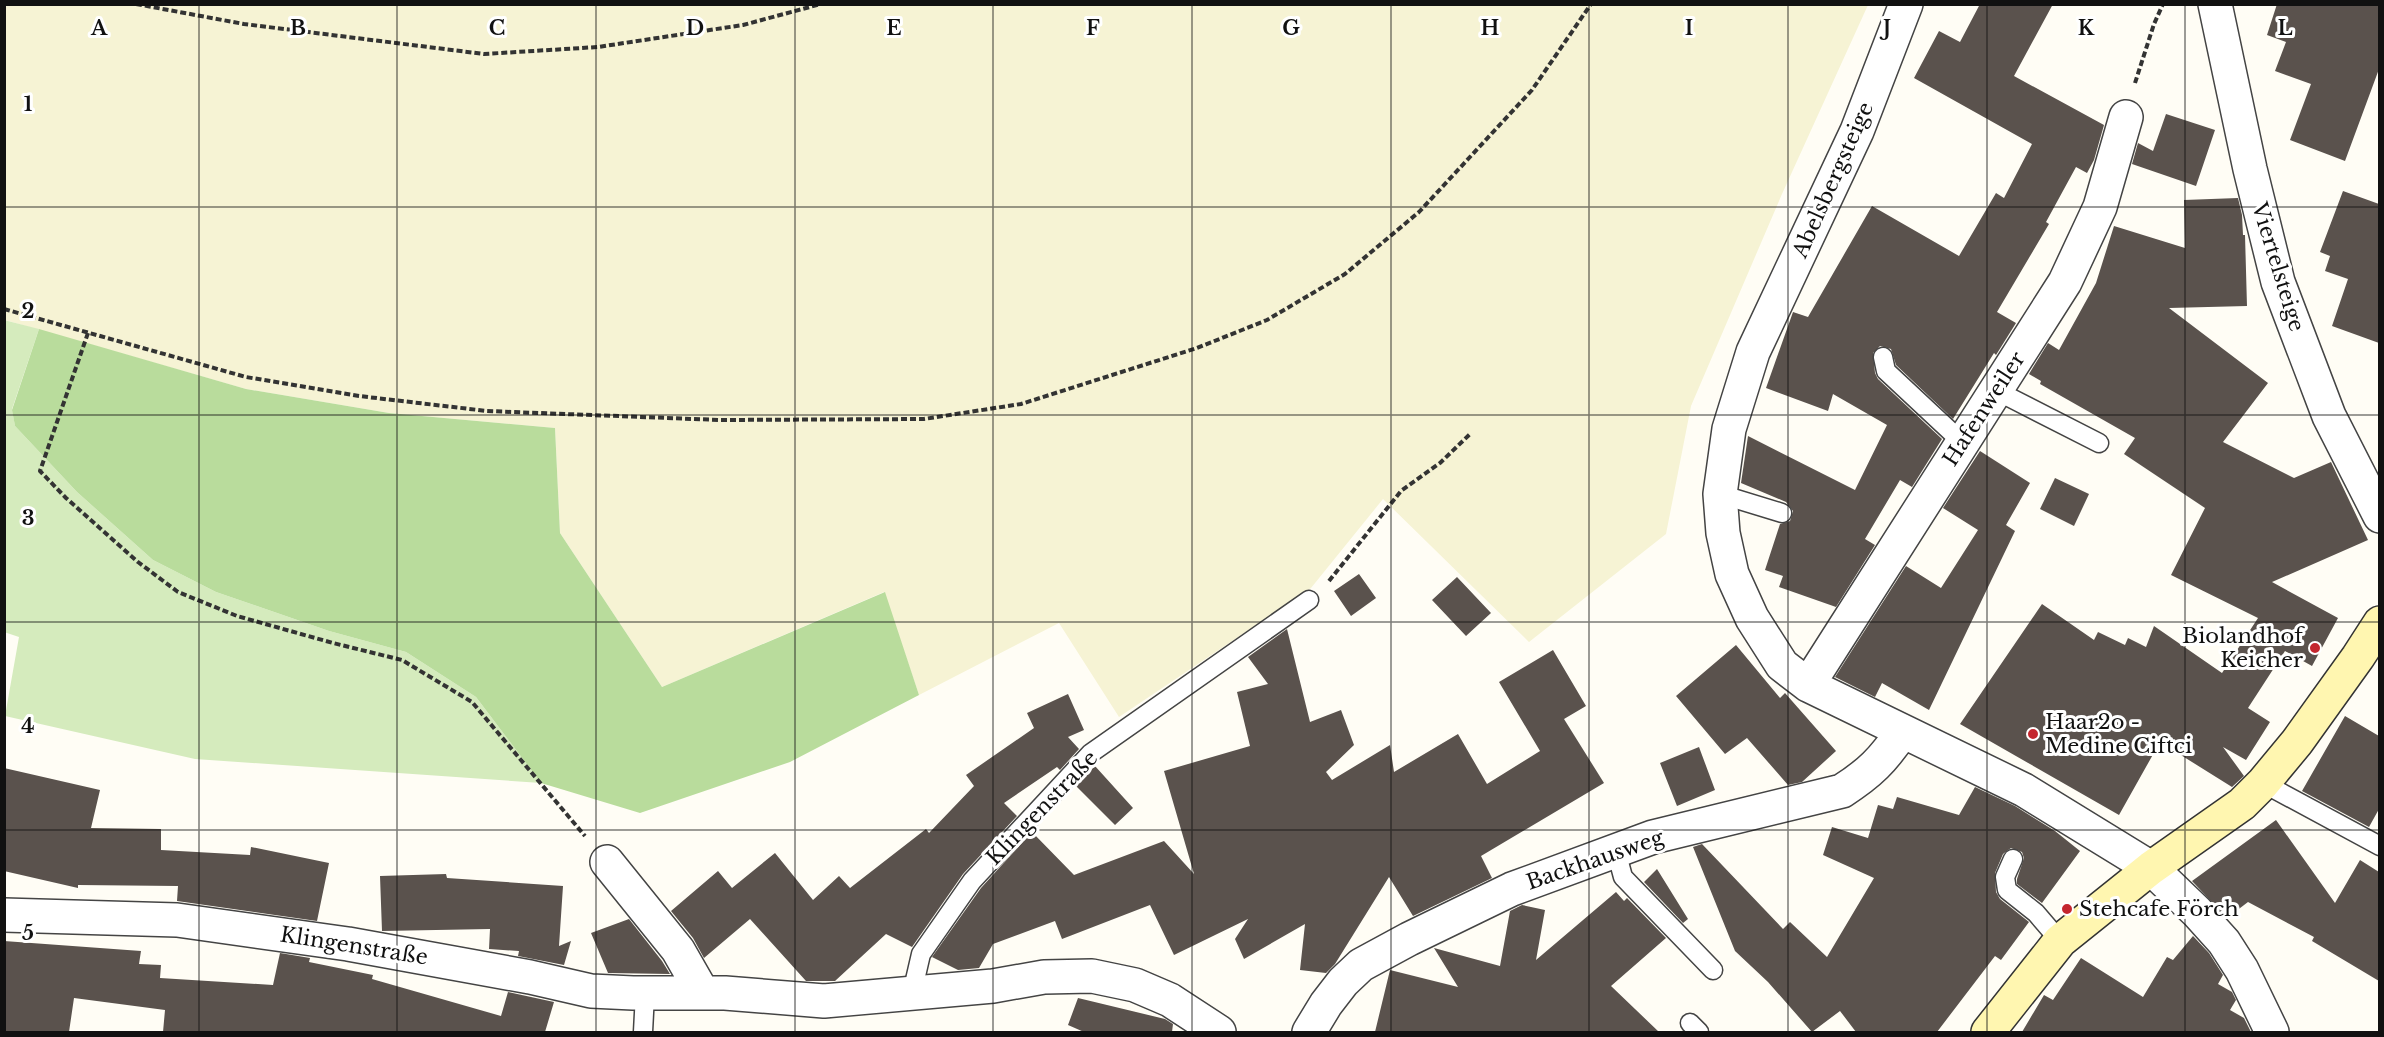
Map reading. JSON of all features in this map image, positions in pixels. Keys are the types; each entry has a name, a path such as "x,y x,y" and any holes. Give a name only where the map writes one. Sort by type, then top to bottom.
{"street":[{"name":"Abelsbergsteige","path":"1720,494 1729,429 1753,352 1857,131 1906,4"},
{"name":"Viertelsteige","path":"2215,4 2242,135 2278,282 2329,416 2379,516"},
{"name":"Hafenweiler","path":"1808,685 2065,282 2100,207 2126,117"},
{"path":"1720,494 1722,533 1732,574 1752,618 1782,665 1808,685 2024,790 2151,868 2197,912 2224,942 2242,970 2272,1032"},
{"path":"1988,1032 2060,941 2151,868 2242,804 2264,783 2297,742 2358,657 2379,623"},
{"name":"Backhausweg","path":"1309,1032 1332,997 1361,965 1409,939 1512,889 1653,837 1842,791 1868,774 1887,754 1902,732"},
{"path":"607,862 678,950 702,992"},
{"name":"Klingenstraße","path":"4,915 177,920 348,944 509,973 591,991 645,994 702,992 824,1000 993,986 1044,977 1092,976 1135,985 1170,1000 1219,1032"}],"lane":[{"path":"1884,357 1886,371 1963,443"},
{"path":"1997,391 2099,443"},
{"path":"1720,494 1782,513"},
{"name":"Klingenstraße","path":"912,993 921,954 972,880 1091,753 1309,600"},
{"path":"2264,783 2379,846"},
{"path":"1616,851 1623,877 1713,970"},
{"path":"2013,859 2005,877 2007,890 2036,913 2060,941"},
{"path":"643,1032 645,994"}],"path":[{"path":"136,4 244,24 484,54 598,47 743,25 821,4"},
{"path":"4,309 246,377 359,396 488,411 720,420 924,419 1021,404 1197,348 1257,324 1345,274 1419,212 1532,90 1591,4"},
{"path":"2126,117 2137,72 2163,4"},
{"path":"88,333 39,471 138,562 178,592 237,616 402,660 472,702 607,862"},
{"path":"1309,600 1333,578 1401,491 1440,463 1470,434"}],"shaded area":[{"path":"4,5 1868,5 1782,194 1691,406 1666,534 1529,642 1383,499 1311,588 1119,717 1059,623 919,695 884,592 662,687 560,533 555,428 389,413 246,389 5,320"}],"green space":[{"path":"4,320 39,329 12,409 15,426 77,492 153,560 216,592 329,631 406,652 476,697 541,783 195,759 5,716 19,637 4,632"},
{"path":"39,329 246,389 389,413 555,428 560,533 662,687 885,592 919,695 790,762 640,813 541,783 476,697 406,652 329,631 216,592 153,560 77,492 15,426 12,410"}],"building":[{"path":"1980,4 2053,4 2014,76 2104,125 2094,160 2087,173 2076,167 2046,222 2049,224 1997,312 2016,323 1996,355 1994,353 1953,419 1896,365 1891,349 1880,346 1873,353 1875,373 1878,379 1942,439 1912,487 1900,480 1865,539 1875,545 1836,607 1779,587 1783,576 1765,570 1780,524 1790,521 1793,511 1786,502 1741,483 1748,436 1855,490 1887,425 1833,394 1828,411 1766,388 1793,312 1808,317 1872,206 1959,256 1996,193 2004,198 2032,144 1914,78 1939,31 1960,42"},
{"path":"2277,4 2379,4 2379,69 2345,161 2290,140 2311,84 2275,71 2286,42 2267,35"},
{"path":"2166,114 2215,130 2196,186 2132,164 2138,143 2153,151"},
{"path":"2343,191 2379,204 2379,343 2332,326 2348,279 2325,271 2330,256 2320,252"},
{"path":"2238,198 2243,235 2245,235 2247,306 2169,308 2268,383 2223,442 2294,478 2331,462 2368,540 2272,582 2338,618 2312,666 2285,651 2248,708 2270,722 2246,760 2223,747 2244,776 2232,787 2160,742 2119,815 1960,724 2042,604 2094,640 2098,632 2125,645 2128,638 2146,647 2154,626 2222,673 2258,618 2171,575 2205,508 2124,454 2135,438 2040,384 2041,381 2029,374 2048,343 2059,350 2096,283 2114,226 2185,248 2184,200"},
{"path":"1980,451 2030,483 2006,525 2015,531 1929,710 1882,683 1875,697 1835,677 1906,566 1941,588 1978,530 1943,508"},
{"path":"2055,478 2089,494 2074,526 2040,509"},
{"path":"1359,574 1376,598 1351,616 1334,591"},
{"path":"1457,577 1491,613 1466,636 1432,600"},
{"path":"1287,629 1310,722 1341,710 1354,745 1326,772 1332,780 1390,745 1394,772 1458,734 1487,784 1540,751 1499,682 1553,650 1586,706 1564,719 1604,783 1481,856 1492,878 1413,916 1389,877 1335,964 1326,973 1300,970 1305,924 1244,959 1235,939 1248,919 1174,955 1150,905 1062,939 1055,921 993,944 979,968 958,970 932,957 981,888 1032,832 1074,875 1164,841 1194,874 1164,771 1250,746 1237,692 1268,684 1248,657"},
{"path":"1736,645 1780,698 1785,693 1836,751 1802,782 1788,785 1747,738 1725,754 1676,696"},
{"path":"1068,694 1084,730 1068,737 1079,749 1060,770 1057,767 1004,803 1017,816 963,874 912,947 886,934 835,981 806,981 750,919 704,958 693,938 671,911 718,871 732,888 775,853 813,900 839,876 850,888 926,829 929,833 974,786 966,775 1034,728 1027,713"},
{"path":"2345,716 2379,736 2379,809 2369,827 2302,791"},
{"path":"1699,747 1715,790 1677,806 1660,763"},
{"path":"1095,766 1133,808 1115,825 1076,786"},
{"path":"4,768 100,790 91,828 161,829 161,850 250,855 251,847 329,863 317,921 177,901 178,886 78,885 78,888 4,871"},
{"path":"1975,787 2015,806 2055,831 2080,851 2042,903 2017,884 2024,858 2022,852 2011,848 2003,854 1995,873 1996,892 2000,899 2029,922 2001,960 1995,956 1937,1032 1856,1032 1840,1011 1812,1032 1768,982 1735,951 1693,847 1702,844 1783,929 1790,922 1827,957 1874,878 1823,855 1832,827 1868,838 1878,805 1893,809 1897,797 1959,815"},
{"path":"2276,820 2335,903 2360,860 2379,872 2379,981 2312,941 2314,937 2248,902 2227,918 2192,881"},
{"path":"1657,869 1688,919 1683,923 1644,882"},
{"path":"446,874 447,878 563,886 559,946 571,941 564,965 518,956 519,951 489,949 490,929 382,931 380,876"},
{"path":"1616,892 1624,901 1627,898 1666,938 1611,986 1659,1032 1375,1032 1390,970 1458,987 1434,948 1500,966 1510,911 1522,905 1545,910 1536,960"},
{"path":"629,919 670,974 608,973 591,933"},
{"path":"2193,936 2209,953 2223,975 2218,984 2232,992 2236,1000 2230,1010 2244,1018 2251,1032 2022,1032 2044,995 2053,1000 2081,958 2143,997 2167,957 2173,960"},
{"path":"4,941 141,951 139,964 161,965 160,978 273,985 280,953 310,958 309,962 373,975 372,979 501,1016 508,992 554,1002 545,1032 163,1032 165,1010 74,998 69,1032 4,1032"},
{"path":"1078,998 1165,1019 1173,1024 1172,1032 1084,1032 1068,1025"}],"place":[{"name":"Biolandhof Keicher","path":"2315,648"},
{"name":"Haar2o - Medine Ciftci","path":"2033,734"},
{"name":"Stehcafe Förch","path":"2067,909"}]}
